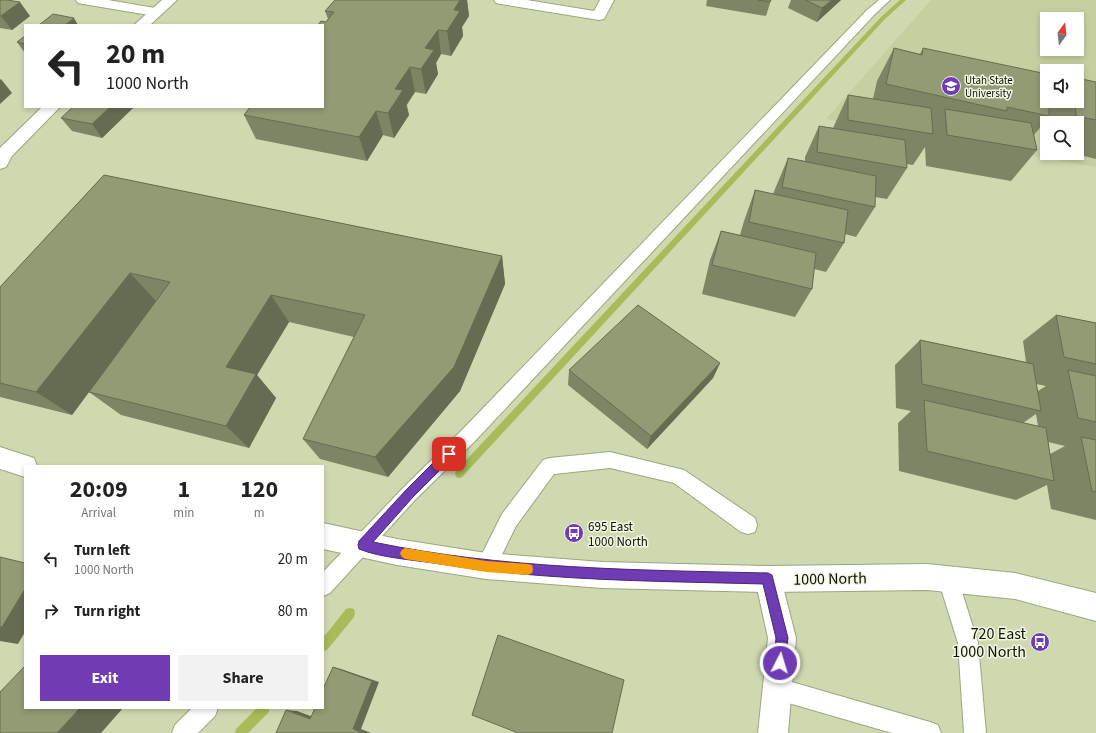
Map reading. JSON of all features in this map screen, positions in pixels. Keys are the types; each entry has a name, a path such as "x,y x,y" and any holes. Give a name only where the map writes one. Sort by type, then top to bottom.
{"street":[{"path":"82,0 155,12"},
{"path":"142,24 170,0"},
{"path":"501,0 599,16 607,0"},
{"path":"2,156 51,108"},
{"path":"0,458 24,466"},
{"name":"1000 North","path":"324,536 397,552 486,566 602,575 768,579 927,577 1015,586 1096,607"},
{"path":"768,579 782,638 773,733"}],"lane":[{"path":"324,585 363,545 409,494 480,423 871,12 885,0"},
{"path":"486,566 509,520 549,466 610,460 678,476 748,526"},
{"path":"948,579 968,643 975,733"},
{"path":"778,689 930,733"},
{"path":"183,733 206,709"}],"shaded area":[{"name":"Utah State University","path":"931,0 1096,0 1096,167 1057,160 1084,160 1084,116 1040,116 1040,157 826,119"}],"building":[{"path":"0,0 7,0 20,2 0,16"},
{"path":"335,0 460,0 454,10 460,11 447,31 438,30 425,48 434,50 421,69 410,67 395,89 403,90 388,113 376,111 359,137 244,115 249,108 324,108 324,24 319,24 321,21 326,22 334,12 325,11"},
{"path":"758,0 771,0 770,2"},
{"path":"805,0 832,0 822,8"},
{"path":"53,14 74,18 66,24 40,24"},
{"path":"24,37 24,44 17,42"},
{"path":"894,48 922,55 923,48 1040,73 1040,108 1049,108 1049,116 1007,107 1007,111 886,84"},
{"path":"1084,79 1096,82 1096,120 1084,118 1084,116 1076,116 1075,108 1084,108"},
{"path":"848,95 931,108 933,134 848,120"},
{"path":"72,108 109,108 92,124 61,118"},
{"path":"945,109 1031,123 1037,150 947,135"},
{"path":"819,126 905,140 907,168 817,152"},
{"path":"788,158 876,176 875,207 782,187"},
{"path":"104,175 502,256 454,367 375,457 303,439 365,315 271,295 226,367 256,374 226,426 89,392 170,282 130,273 36,392 0,383 0,287"},
{"path":"755,190 848,210 844,243 749,222"},
{"path":"721,231 816,253 812,289 712,265"},
{"path":"638,305 720,363 651,436 569,370"},
{"path":"1056,315 1096,323 1096,364 1064,357"},
{"path":"920,340 1033,364 1041,411 922,384"},
{"path":"1068,370 1096,376 1096,422 1078,418"},
{"path":"924,400 1046,428 1054,481 927,451"},
{"path":"1081,437 1096,440 1096,492 1092,491"},
{"path":"0,557 24,563 24,591 2,627 0,627"},
{"path":"498,635 624,680 612,733 518,733 472,715"},
{"path":"24,667 24,709 79,709 57,733 0,733 0,692"},
{"path":"333,667 372,681 353,729 363,733 276,733 286,710 310,719 315,709 324,709 324,687"}],"waterway":[{"path":"459,474 883,18 903,0"},
{"path":"324,645 350,613"},
{"path":"240,733 264,709"}],"slow traffic":[{"path":"405,553 486,566 528,569"}],"place":[{"name":"Utah State University","path":"951,86"},
{"name":"695 East 1000 North","path":"574,533"},
{"name":"720 East 1000 North","path":"1040,642"}],"route":[{"path":"449,454 409,494 363,545 486,566 602,575 768,579 782,638 780,663"}]}
